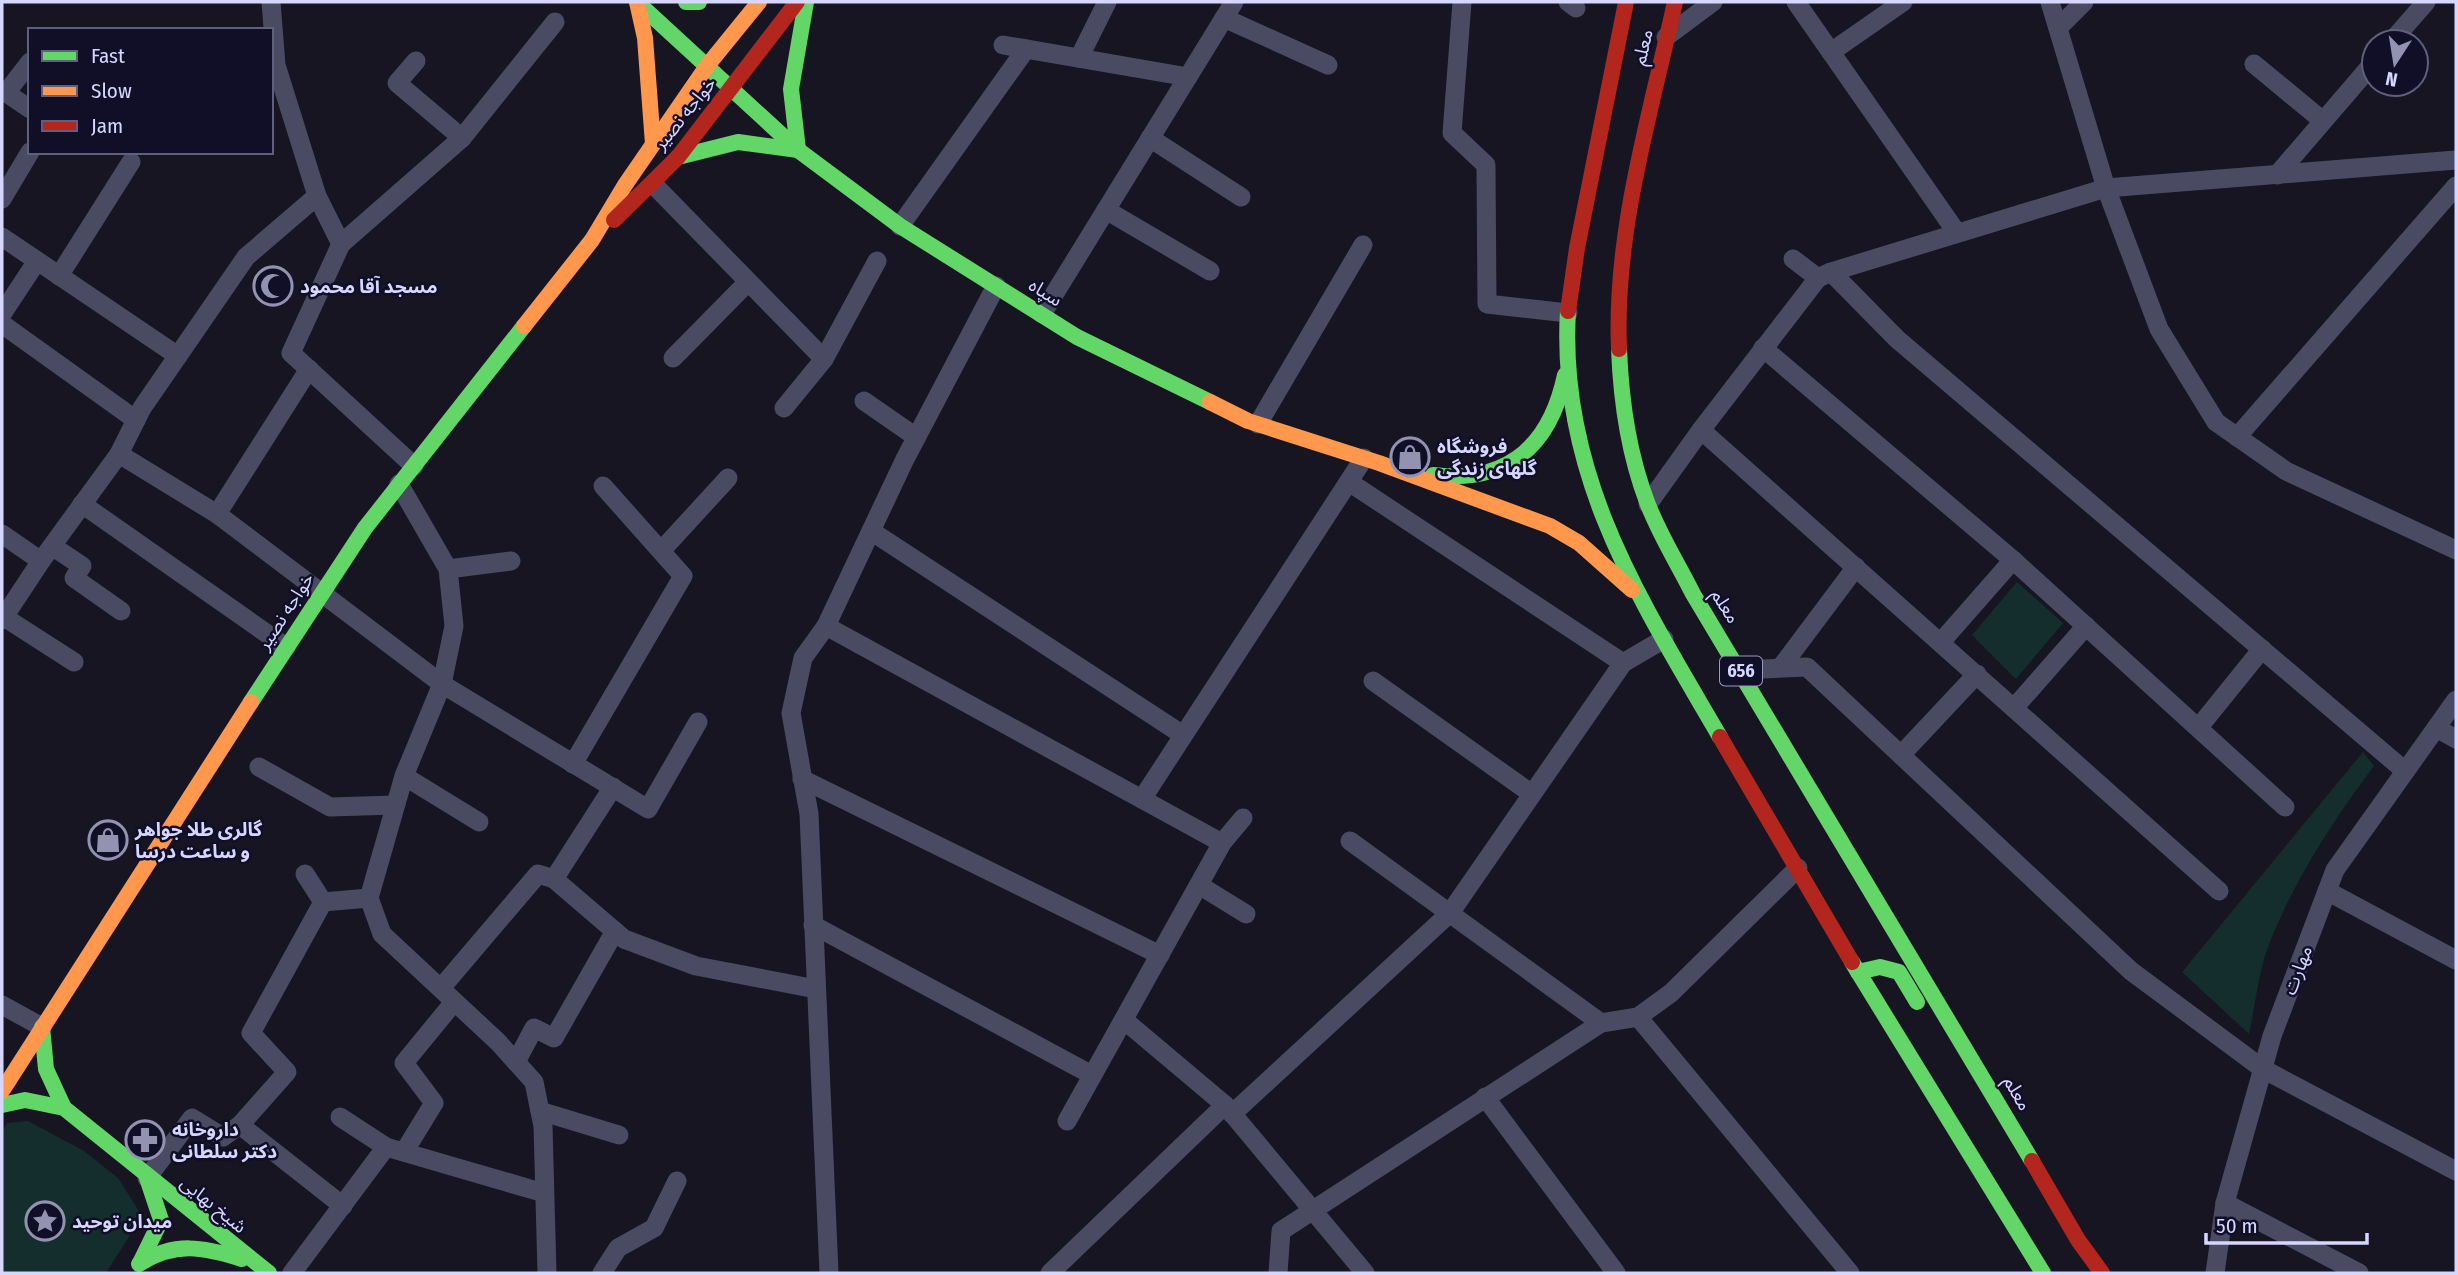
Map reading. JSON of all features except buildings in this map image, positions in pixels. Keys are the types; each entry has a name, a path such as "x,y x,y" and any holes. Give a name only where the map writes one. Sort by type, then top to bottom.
{"street":[{"path":"271,2 276,77 317,196 341,244"},
{"path":"637,2 645,38 653,144"},
{"name":"سپاه","path":"637,2 798,150 900,226 1077,337 1258,424 1372,460"},
{"path":"686,2 699,2"},
{"name":"خواجه نصیر","path":"2,1091 365,528 592,240 707,66 759,2"},
{"name":"خواجه نصیر","path":"592,240 678,157 797,2"},
{"path":"678,157 709,146 745,139 798,150 791,89 806,2"},
{"path":"1079,58 1107,2"},
{"path":"1462,2 1452,133 1486,165 1487,304 1568,313"},
{"name":"معلم","path":"1626,2 1576,256 1568,313 1567,356 1583,462 1616,553 1636,593 1858,972 2043,1273"},
{"name":"معلم","path":"1675,2 1629,210 1617,300 1620,400 1632,454 1648,504 1693,594 1982,1073 2078,1240 2102,1273"},
{"path":"1665,38 1713,2"},
{"path":"1796,2 1957,233"},
{"path":"1831,52 1903,2"},
{"path":"2050,2 2106,188 2159,329 2216,422 2286,471 2456,550"},
{"path":"2057,28 2084,2"},
{"path":"2403,28 2426,2"},
{"path":"1042,314 1229,10 1328,65"},
{"path":"414,466 291,353 341,244 462,138 555,22"},
{"path":"1003,45 1188,77"},
{"path":"900,226 1026,49"},
{"path":"416,61 397,83 462,138"},
{"path":"28,64 4,91 28,108"},
{"path":"2254,64 2323,121"},
{"path":"2277,175 2360,78"},
{"path":"1150,138 1241,197"},
{"path":"2,199 29,154"},
{"path":"1648,504 1763,348 1825,275 2106,188 2456,160"},
{"path":"59,276 131,162"},
{"path":"653,184 824,359"},
{"path":"2237,437 2456,187"},
{"path":"74,662 3,619 46,553 119,454 136,420 246,257 317,196"},
{"path":"1106,210 1210,271"},
{"path":"2,237 178,356"},
{"path":"1258,424 1363,245"},
{"path":"1793,259 1825,275 1897,340 2405,771"},
{"path":"2,313 37,261"},
{"path":"784,408 824,359 877,261"},
{"path":"673,358 748,282"},
{"path":"828,1273 809,814 791,713 803,659 825,626 916,437 996,286"},
{"path":"2,324 136,420"},
{"path":"1763,348 2013,560 2285,807"},
{"path":"1372,460 1454,480 1481,475 1511,464 1536,444 1555,419 1563,397 1567,356"},
{"path":"217,514 309,369"},
{"path":"864,401 916,437"},
{"path":"1701,430 2219,891"},
{"path":"119,454 217,514 442,684 648,809 698,722"},
{"path":"1142,799 1349,482 1372,460"},
{"path":"1372,460 1550,526 1579,543 1636,593"},
{"path":"661,551 727,478"},
{"path":"1349,482 1623,663"},
{"path":"398,484 448,569 454,626 442,684 404,776 369,898 382,933 534,1082 540,1111 547,1273"},
{"path":"573,764 683,576 603,486"},
{"path":"82,504 286,647"},
{"path":"871,531 1183,735"},
{"path":"2,534 82,566 75,578 121,611"},
{"path":"1941,642 2013,560"},
{"path":"448,569 511,561"},
{"path":"1781,667 1856,567"},
{"path":"825,626 1222,844"},
{"path":"2014,708 2086,626"},
{"path":"1051,1273 1229,1109 1450,913 1623,663 1664,639"},
{"path":"2199,727 2262,649"},
{"path":"1740,670 1807,667 2130,971 2263,1069 2456,1171"},
{"path":"1901,755 1977,674"},
{"path":"1373,681 1532,794"},
{"name":"مهارت","path":"2215,1273 2225,1203 2263,1069 2334,870 2456,700"},
{"path":"2436,728 2456,739"},
{"path":"259,768 330,807 395,805"},
{"path":"404,776 479,822"},
{"path":"802,779 1160,955"},
{"path":"554,879 613,787"},
{"path":"1068,1121 1091,1075 1222,844 1243,818"},
{"path":"1350,841 1601,1023"},
{"path":"1278,1273 1281,1231 1601,1023 1638,1017 1671,993 1798,868"},
{"path":"305,874 323,902"},
{"path":"292,1273 343,1206 434,1103 404,1063 447,995 538,874 554,879 624,939 696,966 816,989"},
{"path":"1199,885 1246,914"},
{"path":"2327,891 2456,960"},
{"path":"323,902 369,898"},
{"path":"147,1178 192,1118 223,1137 240,1125 287,1072 251,1033 323,902"},
{"path":"813,925 1091,1075"},
{"path":"516,1062 534,1028 554,1038 615,931"},
{"path":"1858,972 1880,967 1899,972 1923,1013"},
{"path":"2,1005 41,1027 46,1069 64,1108 147,1178 161,1220 135,1269"},
{"path":"1638,1017 1850,1273"},
{"path":"1124,1020 1229,1109 1365,1273"},
{"path":"1936,1033 1956,1058 1982,1073"},
{"path":"1485,1097 1616,1273"},
{"path":"2,1105 11,1100 36,1101 64,1108"},
{"path":"540,1111 619,1135"},
{"path":"340,1117 395,1150 544,1193"},
{"path":"240,1125 343,1206"},
{"name":"شیخ بهایی","path":"147,1178 269,1273"},
{"path":"602,1273 618,1248 654,1228 677,1181"},
{"path":"2225,1203 2329,1266 2360,1273"},
{"name":"شیخ بهایی","path":"135,1269 159,1250 180,1245 218,1252 254,1263"}],"green space":[{"path":"2017,582 2063,623 2016,679 1972,635"},
{"path":"2363,752 2374,766 2328,831 2288,901 2264,960 2249,1034 2182,972"},
{"path":"28,1121 84,1151 118,1178 139,1211 132,1232 106,1273 2,1272 2,1132 7,1123"}],"traffic: fast":[{"path":"637,2 798,150 900,226 1077,337 1210,402"},
{"path":"686,2 699,2"},
{"path":"678,157 738,142 798,150 791,89 806,2"},
{"path":"1568,311 1568,371 1576,428 1591,482 1635,586 1720,737"},
{"path":"251,702 365,528 524,326"},
{"path":"1619,349 1630,446 1640,483 1663,537 1693,594 2032,1161"},
{"path":"1433,475 1483,473 1503,466 1521,455 1536,440 1548,422 1565,375"},
{"path":"1852,962 2043,1273"},
{"path":"1858,972 1880,967 1899,972 1917,1002"},
{"path":"42,1027 46,1069 64,1108"},
{"path":"2,1105 25,1100 64,1108 269,1273"},
{"path":"140,1263 161,1220 147,1178"},
{"path":"139,1264 165,1252 189,1248 215,1251 242,1259"}],"traffic: slow":[{"path":"637,2 645,38 653,144"},
{"path":"524,326 592,240 625,185 707,66 759,2"},
{"path":"1210,402 1248,421 1379,463 1550,526 1579,543 1632,590"},
{"path":"2,1091 251,702"}],"traffic: jam":[{"path":"614,220 678,157 797,2"},
{"path":"1568,311 1577,248 1626,2"},
{"path":"1619,349 1622,261 1628,218 1675,2"},
{"path":"1720,737 1852,962"},
{"path":"2032,1161 2078,1240 2102,1273"}],"place":[{"name":"مسجد آقا محمود","path":"273,286"},
{"name":"فروشگاه گلهای زندگی","path":"1410,457"},
{"name":"گالری طلا جواهر و ساعت درسا","path":"108,840"},
{"name":"داروخانه دکتر سلطانی","path":"145,1140"},
{"name":"میدان توحید","path":"45,1221"}]}
